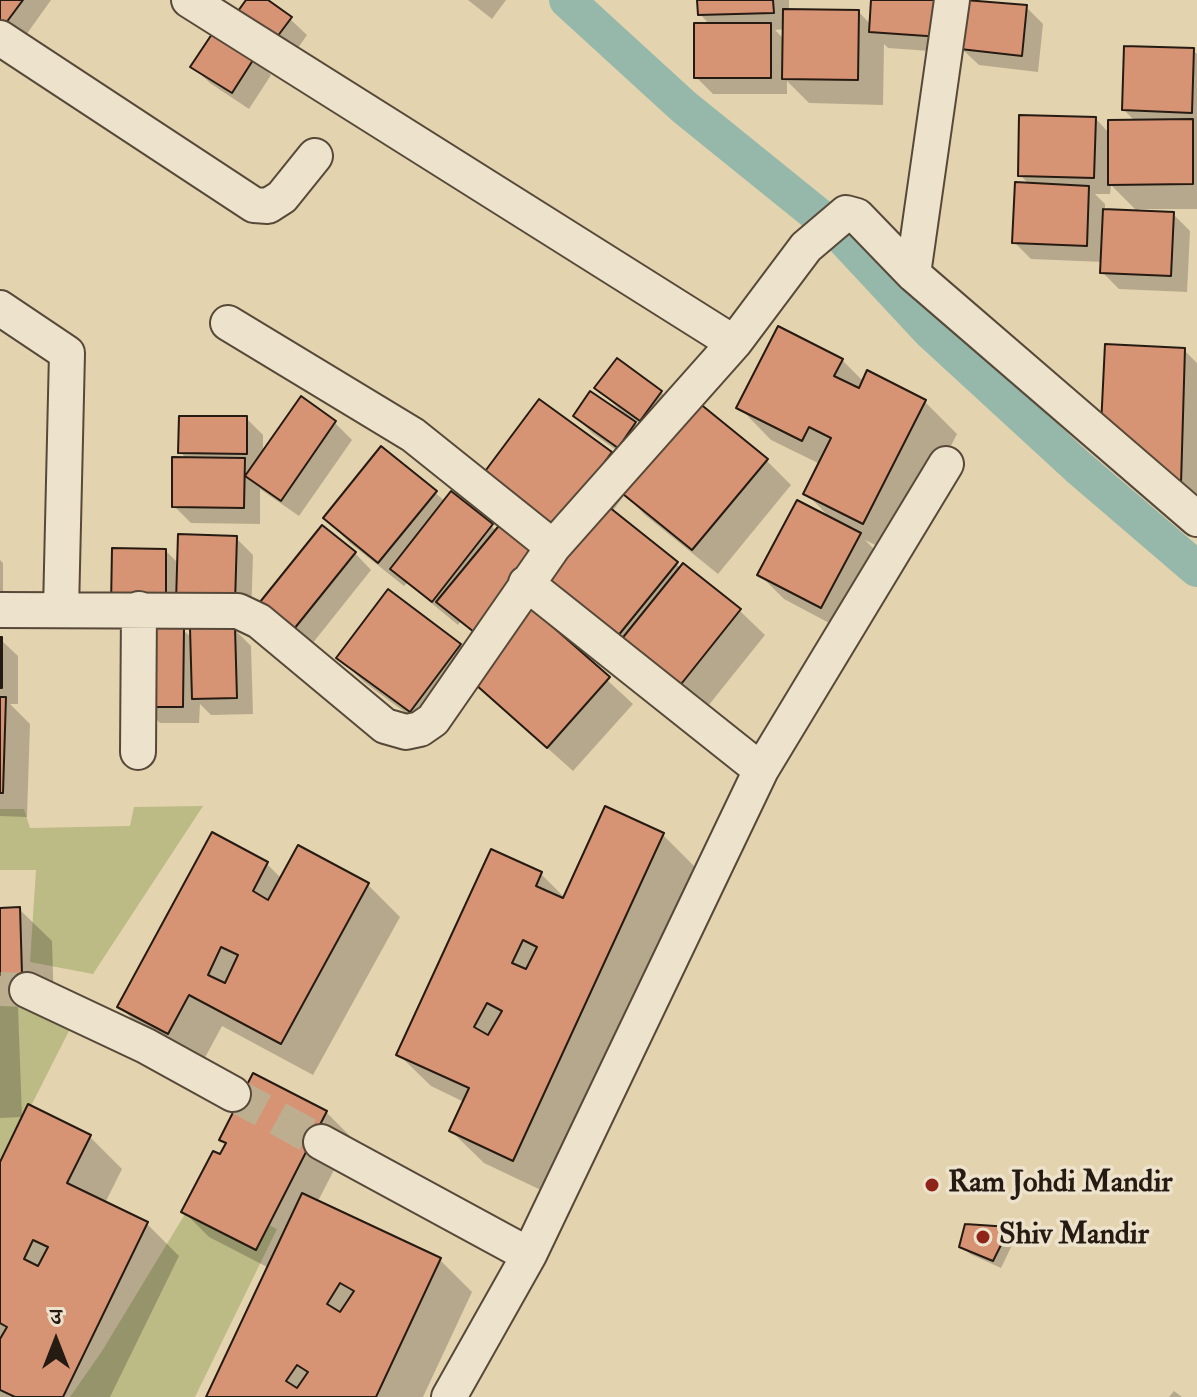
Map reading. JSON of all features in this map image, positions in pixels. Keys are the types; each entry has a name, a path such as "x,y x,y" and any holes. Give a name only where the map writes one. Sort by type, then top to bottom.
{"street":[{"path":"189,0 734,343"},
{"path":"913,274 952,0"},
{"path":"0,38 254,205 275,203 315,156"},
{"path":"0,610 238,611 259,621 385,726 406,732 420,729 433,720 553,547 734,343 806,247 842,215 851,213 913,274 1197,519"},
{"path":"0,308 67,353 61,610"},
{"path":"228,323 413,435 553,547"},
{"path":"449,1397 529,1255 761,770 946,464"},
{"path":"526,583 761,770"},
{"path":"138,752 139,609"},
{"path":"27,990 146,1046 233,1094"},
{"path":"321,1142 529,1255"}],"shaded area":[{"path":"203,806 93,974 30,962 36,870 0,870 0,809 24,809 30,828 130,826 134,807"},
{"path":"0,989 73,1023 0,1167"},
{"path":"199,1191 277,1229 195,1397 70,1397 102,1351"}],"building":[{"path":"0,0 23,0 3,27 0,25"},
{"path":"246,0 268,0 292,17 271,45 233,18"},
{"path":"697,0 773,0 774,13 698,15"},
{"path":"871,0 944,0 941,37 869,32"},
{"path":"965,0 1027,5 1022,56 960,49"},
{"path":"783,9 859,10 858,80 782,79"},
{"path":"694,23 771,23 771,78 694,78"},
{"path":"214,31 255,57 232,93 190,67"},
{"path":"1124,46 1194,48 1192,113 1122,110"},
{"path":"1019,115 1096,117 1094,178 1018,176"},
{"path":"1193,119 1193,184 1108,185 1108,120"},
{"path":"1015,182 1089,186 1087,246 1012,243"},
{"path":"1103,209 1174,212 1171,276 1100,273"},
{"path":"778,326 843,359 834,376 859,388 867,370 926,400 863,524 803,494 831,438 809,427 802,441 736,408"},
{"path":"1105,344 1185,348 1181,484 1101,426"},
{"path":"617,358 662,391 640,421 594,388"},
{"path":"590,391 636,422 618,448 573,416"},
{"path":"301,396 336,421 281,501 245,476"},
{"path":"693,398 768,459 692,550 618,490"},
{"path":"539,399 612,452 550,536 477,482"},
{"path":"179,416 247,416 247,454 178,453"},
{"path":"381,446 437,491 378,563 323,518"},
{"path":"172,457 245,458 244,508 172,507"},
{"path":"451,491 493,524 432,602 390,569"},
{"path":"797,500 861,533 821,608 757,575"},
{"path":"604,503 678,562 613,642 540,583"},
{"path":"502,522 539,552 474,632 436,602"},
{"path":"322,525 356,552 290,634 256,607"},
{"path":"178,534 237,536 235,603 176,602"},
{"path":"112,548 166,549 166,607 111,606"},
{"path":"683,563 741,609 674,693 616,646"},
{"path":"388,589 461,644 410,712 336,658"},
{"path":"529,606 610,677 547,748 466,676"},
{"path":"142,627 184,628 183,707 141,707"},
{"path":"235,627 237,698 192,699 190,628"},
{"path":"2,637 2,688 0,688"},
{"path":"0,697 6,697 3,793 0,793"},
{"path":"605,806 664,833 513,1161 449,1131 469,1088 396,1055 491,849 542,872 536,886 563,898","holes":["523,940 537,947 526,969 512,963","487,1003 502,1011 488,1035 474,1027"]},
{"path":"212,832 268,862 253,891 268,900 298,845 369,883 281,1044 189,995 168,1034 117,1007","holes":["221,947 238,955 225,983 208,975"]},
{"path":"20,907 22,974 0,975 0,908"},
{"path":"253,1073 327,1111 256,1250 181,1212 213,1151 220,1154 226,1143 219,1140"},
{"path":"28,1104 91,1135 67,1183 148,1222 63,1397 15,1397 0,1390 0,1339 7,1327 0,1323 0,1162","holes":["33,1240 48,1247 38,1266 24,1259"]},
{"path":"302,1193 441,1258 376,1397 206,1397","holes":["340,1283 354,1291 340,1312 327,1304","297,1365 308,1372 297,1388 286,1381"]},
{"name":"Shiv Mandir","path":"965,1224 1010,1227 993,1261 959,1247"}],"waterway":[{"path":"567,0 684,107 835,229 930,331 1078,467 1197,569"}],"tunnel":[{"path":"0,989 27,990"},
{"path":"233,1094 321,1142"}],"place":[{"name":"Ram Johdi Mandir","path":"932,1185"},
{"name":"Shiv Mandir","path":"983,1237"}]}
